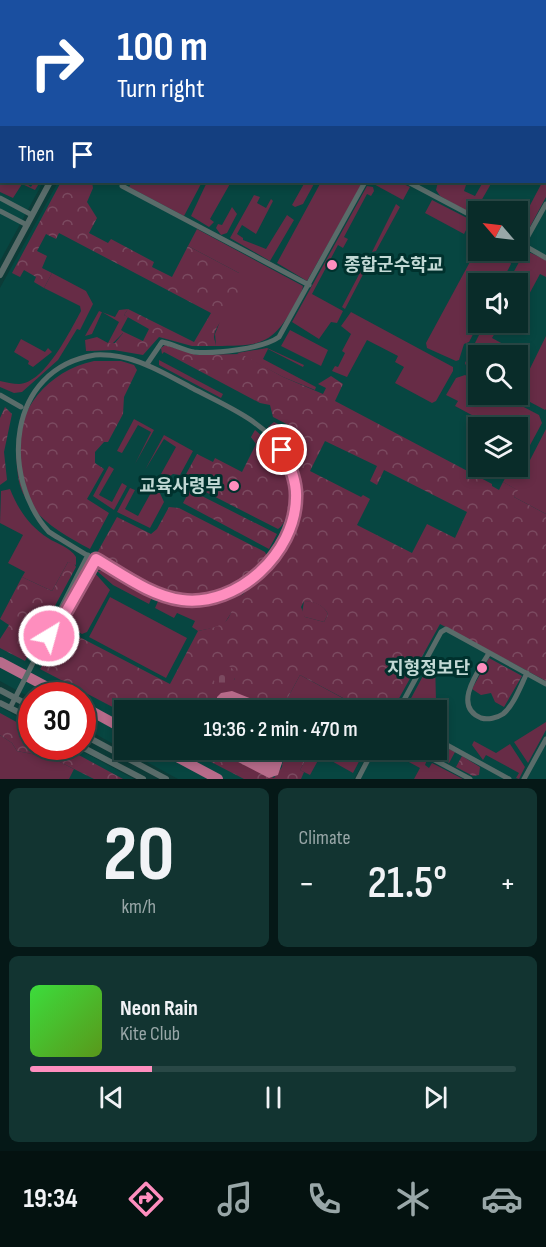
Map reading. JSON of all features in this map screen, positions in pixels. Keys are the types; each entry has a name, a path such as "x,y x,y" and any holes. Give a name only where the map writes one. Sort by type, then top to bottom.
{"street":[{"path":"0,275 49,183"},
{"path":"147,363 162,342 200,352 243,349 274,341 282,332 309,285 364,183"},
{"path":"410,183 468,214"},
{"path":"122,186 309,285"},
{"path":"0,198 32,215"},
{"path":"528,232 546,204"},
{"path":"0,211 27,225"},
{"path":"528,248 546,258"},
{"path":"12,432 21,407 42,380 60,367 77,359 112,355 147,363 251,420 268,433 282,450 291,469 296,490 295,511 287,531 268,564 236,590 210,599 182,600 167,597 49,532 24,507"},
{"path":"0,395 21,407"},
{"path":"49,636 51,625 88,555"},
{"path":"10,708 42,648 57,628 96,559"},
{"path":"404,700 443,630 546,684"},
{"path":"489,653 468,693 469,706 477,716 490,719 504,713 527,673"},
{"path":"0,690 18,699"},
{"path":"0,702 18,712"},
{"path":"524,779 546,739"},
{"path":"96,742 166,779"},
{"path":"447,746 509,779"},
{"path":"96,754 143,779"},
{"path":"358,779 368,760"},
{"path":"435,760 470,779"}],"shaded area":[{"path":"0,183 42,183 0,261"},
{"path":"57,183 546,183 546,779 360,779 370,760 447,760 447,700 114,700 114,744 96,734 96,682 18,682 18,691 0,681 0,288"},
{"path":"232,691 253,700 217,700 221,693"},
{"path":"0,707 18,717 18,760 96,759 134,779 0,779"},
{"path":"143,760 364,760 354,779 178,779"},
{"path":"234,760 283,760 278,775 269,778"}],"green space":[{"path":"0,183 25,183 31,187 33,183 39,183 35,190 22,184 13,198 0,192"},
{"path":"60,183 92,183 93,188 87,202 97,218 89,233 108,243 111,239 154,262 152,267 172,277 188,246 239,273 243,282 239,298 216,329 214,337 216,346 192,346 159,337 143,355 114,350 90,351 96,344 115,343 124,332 143,341 149,329 124,315 128,309 194,342 211,313 59,233 56,239 46,234 37,251 47,256 42,268 52,273 44,288 34,282 36,277 24,270 20,277 12,273"},
{"path":"131,183 201,183 184,216 129,187"},
{"path":"207,183 230,183 210,219 214,222 209,227 191,216"},
{"path":"304,183 314,183 303,204 295,207 292,205"},
{"path":"320,183 362,183 307,281 277,263"},
{"path":"372,183 401,183 410,187 403,200"},
{"path":"438,183 465,183 464,191 475,196 482,183 491,183 481,201 468,201 468,212 440,196 436,190"},
{"path":"542,183 546,183 546,197 528,230 528,209"},
{"path":"367,186 373,187 374,191 371,196 367,194 344,237 348,239 343,248 338,245 312,294 343,311 337,323 331,322 319,339 292,322"},
{"path":"254,195 260,197 257,203 266,208 271,199 273,201 256,234 242,225 237,234 243,240 266,249 287,215 294,220 270,261 230,238"},
{"path":"432,200 468,218 468,226 464,234 425,213"},
{"path":"396,204 400,207 376,251 372,252"},
{"path":"232,207 237,214 227,233 221,235 216,228 218,224 222,225"},
{"path":"197,229 303,286 283,323 268,338 251,344 216,346 215,334 239,273 188,246"},
{"path":"365,253 370,256 370,261 345,309 342,307 366,261 362,258"},
{"path":"528,253 546,260 546,277 540,274 528,296 528,273 513,273 520,261 528,261"},
{"path":"470,261 510,261 511,264 506,273 468,273 468,333 474,333 469,342 464,344 459,360 456,361 427,348 426,343"},
{"path":"52,273 86,291 93,304 80,330 77,329 58,360 22,392 14,393 0,387 0,381 19,384 38,375 56,355 81,311 80,306 44,288"},
{"path":"128,309 124,315 128,317 121,330 124,332 111,345 100,344 86,351 85,340 97,337 108,343 119,322 103,312 115,317 119,310"},
{"path":"99,311 102,312 92,334 85,336"},
{"path":"351,312 453,367 436,401 432,403 395,383 404,367 395,362 398,356 367,340 347,377 332,371 335,366 338,367 345,353 342,351 351,334 341,326"},
{"path":"290,330 328,350 321,366 281,346"},
{"path":"480,333 495,333 492,338 503,344 502,345 474,345"},
{"path":"546,336 545,410 528,401 528,373"},
{"path":"21,339 45,352 48,348 52,352 33,367 28,364 29,361 14,352"},
{"path":"165,345 197,355 241,354 283,377 323,394 326,388 318,384 331,376 343,384 335,401 468,471 468,477 479,477 499,490 503,482 518,490 514,497 546,514 546,681 440,624 398,700 347,700 300,675 287,700 114,700 114,708 96,698 96,682 65,682 40,669 64,629 170,684 198,631 225,622 237,601 278,559 293,531 300,501 297,471 289,452 268,427 274,422 296,433 298,430 273,417 270,405 260,403 164,352 162,354 161,348","holes":["325,441 377,466 370,481 377,485 384,470 467,512 455,538 427,524 412,553 357,525 370,499 363,495 361,497 310,471","304,601 324,608 328,614 324,622 305,617 301,607","225,666 235,679 225,686 214,673"]},
{"path":"267,348 304,365 303,367 268,349 263,359 316,387 315,390 283,377 237,353"},
{"path":"159,360 223,394 221,398 159,365"},
{"path":"94,361 121,361 134,365 137,370 124,397 123,414 108,442 104,442 95,452 95,463 104,469 87,499 109,513 90,549 48,523 28,501 19,480 17,447 26,413 35,398 60,375"},
{"path":"465,375 468,377 468,405 520,405 539,415 542,423 529,447 528,417 475,417 455,406 458,401 446,395 456,378"},
{"path":"5,407 12,414 4,452 7,480 0,485 0,418"},
{"path":"134,419 154,430 135,464 151,432 138,425 122,453 117,451"},
{"path":"546,429 546,514 514,497 517,490 503,482 506,477 528,477 529,462"},
{"path":"255,430 279,457 288,479 290,502 285,521 278,529 190,484 185,476 197,454 213,462 215,458 242,472 256,444 251,437"},
{"path":"164,435 193,451 180,475 173,474 167,478 161,474 176,447 164,439 145,470"},
{"path":"109,466 114,469 99,495 112,502 122,483 127,486 114,510 93,496"},
{"path":"130,488 135,490 125,509 138,516 153,489 159,491 164,502 150,528 117,512"},
{"path":"10,489 30,522 41,533 67,548 76,557 76,565 68,562 52,591 22,577 25,572 8,563 23,535 0,523 1,491"},
{"path":"190,490 277,534 269,549 183,503"},
{"path":"169,507 179,508 265,552 267,556 244,578 227,588 209,593 191,594 159,587 97,553 117,517 151,534 157,529"},
{"path":"68,562 74,563 76,567 25,661 0,648 0,639 9,625 0,619 22,577 52,591"},
{"path":"106,570 152,597 149,604 113,585 97,571"},
{"path":"95,573 110,590 87,632 82,634 66,625"},
{"path":"244,592 223,626 198,631 192,627 195,621 177,613 174,618 155,608 159,599 181,604 202,605 223,601"},
{"path":"110,597 187,638 166,678 89,637"},
{"path":"304,601 315,602 324,608 328,614 324,622 305,617 302,613"},
{"path":"489,658 522,676 504,707 495,702 491,693 481,695 472,689"},
{"path":"432,659 435,660 436,700 410,700"},
{"path":"224,665 232,668 235,676 232,684 224,687 216,684 213,676 216,668"},
{"path":"300,675 346,700 287,700"},
{"path":"0,713 18,723 18,751 12,743 0,735"},
{"path":"546,722 546,730 528,763 514,742"},
{"path":"0,735 12,743 18,751 18,760 56,760 74,769 69,779 0,779"},
{"path":"474,741 496,753 510,744 525,767 519,779 516,778 519,773 486,755 483,760 472,745"},
{"path":"447,748 455,752 449,763 444,760 447,760"},
{"path":"462,756 480,767 479,775 473,776 456,767"},
{"path":"56,760 88,760 123,779 94,779"},
{"path":"207,760 236,760 274,778 282,767 283,760 306,760 300,770 304,772 301,779 244,779"},
{"path":"306,760 318,760 310,775 300,770"},
{"path":"330,760 360,760 353,773"},
{"path":"427,760 425,765 429,768 432,763 463,779 414,779 420,768 407,761"}],"waterway":[{"path":"0,662 38,682"},
{"path":"96,714 114,724"},
{"path":"183,760 218,779"}],"place":[{"name":"종합군수학교","path":"332,265"},
{"name":"교육사령부","path":"234,486"},
{"name":"지형정보단","path":"482,668"}],"route":[{"path":"49,636 57,628 96,559 153,591 182,600 210,599 236,590 251,580 275,554 295,511 297,500 294,479 282,450"}]}
